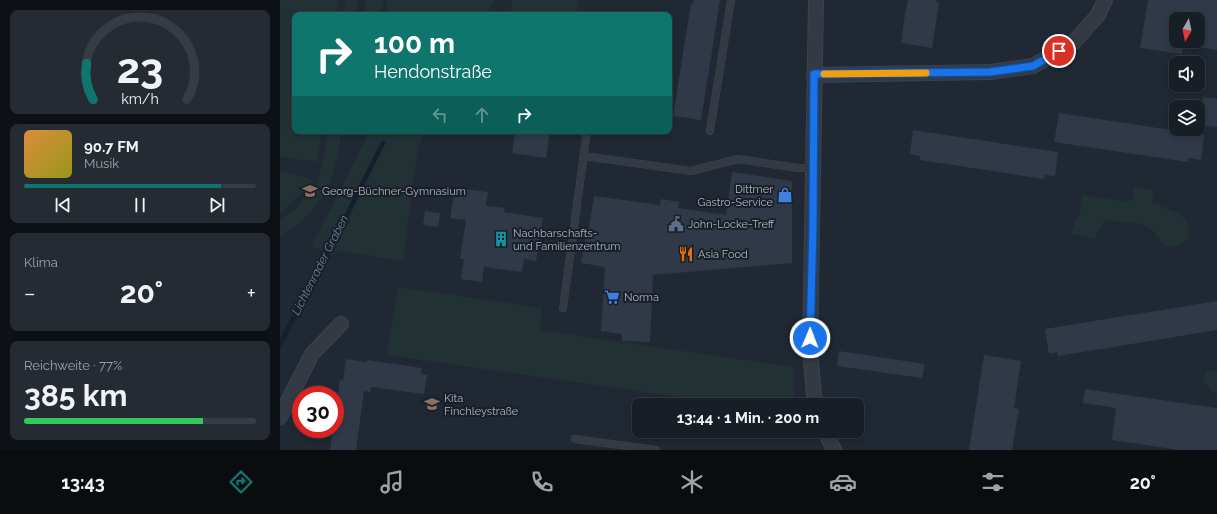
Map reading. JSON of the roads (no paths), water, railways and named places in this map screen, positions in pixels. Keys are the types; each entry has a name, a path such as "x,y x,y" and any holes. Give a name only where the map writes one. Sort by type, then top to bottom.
{"street":[{"path":"815,398 810,351 816,0"},
{"path":"814,74 990,72 1033,66 1073,44 1098,15 1105,0"},
{"path":"280,417 312,354 341,324"},
{"path":"828,438 834,450"}],"lane":[{"path":"710,131 731,0"},
{"path":"562,308 587,134"},
{"path":"584,156 691,171 738,160 798,168 813,168"},
{"path":"575,439 656,450"}],"waterway":[{"name":"Lichtenrader Graben","path":"280,344 383,143"}],"place":[{"name":"Georg-Büchner-Gymnasium","path":"310,191"},
{"name":"Dittmer Gastro-Service","path":"785,195"},
{"name":"John-Locke-Treff","path":"676,224"},
{"name":"Nachbarschafts- und Familienzentrum","path":"501,239"},
{"name":"Asia Food","path":"686,254"},
{"name":"Norma","path":"612,297"},
{"name":"Kita Finchleystraße","path":"432,404"}]}
